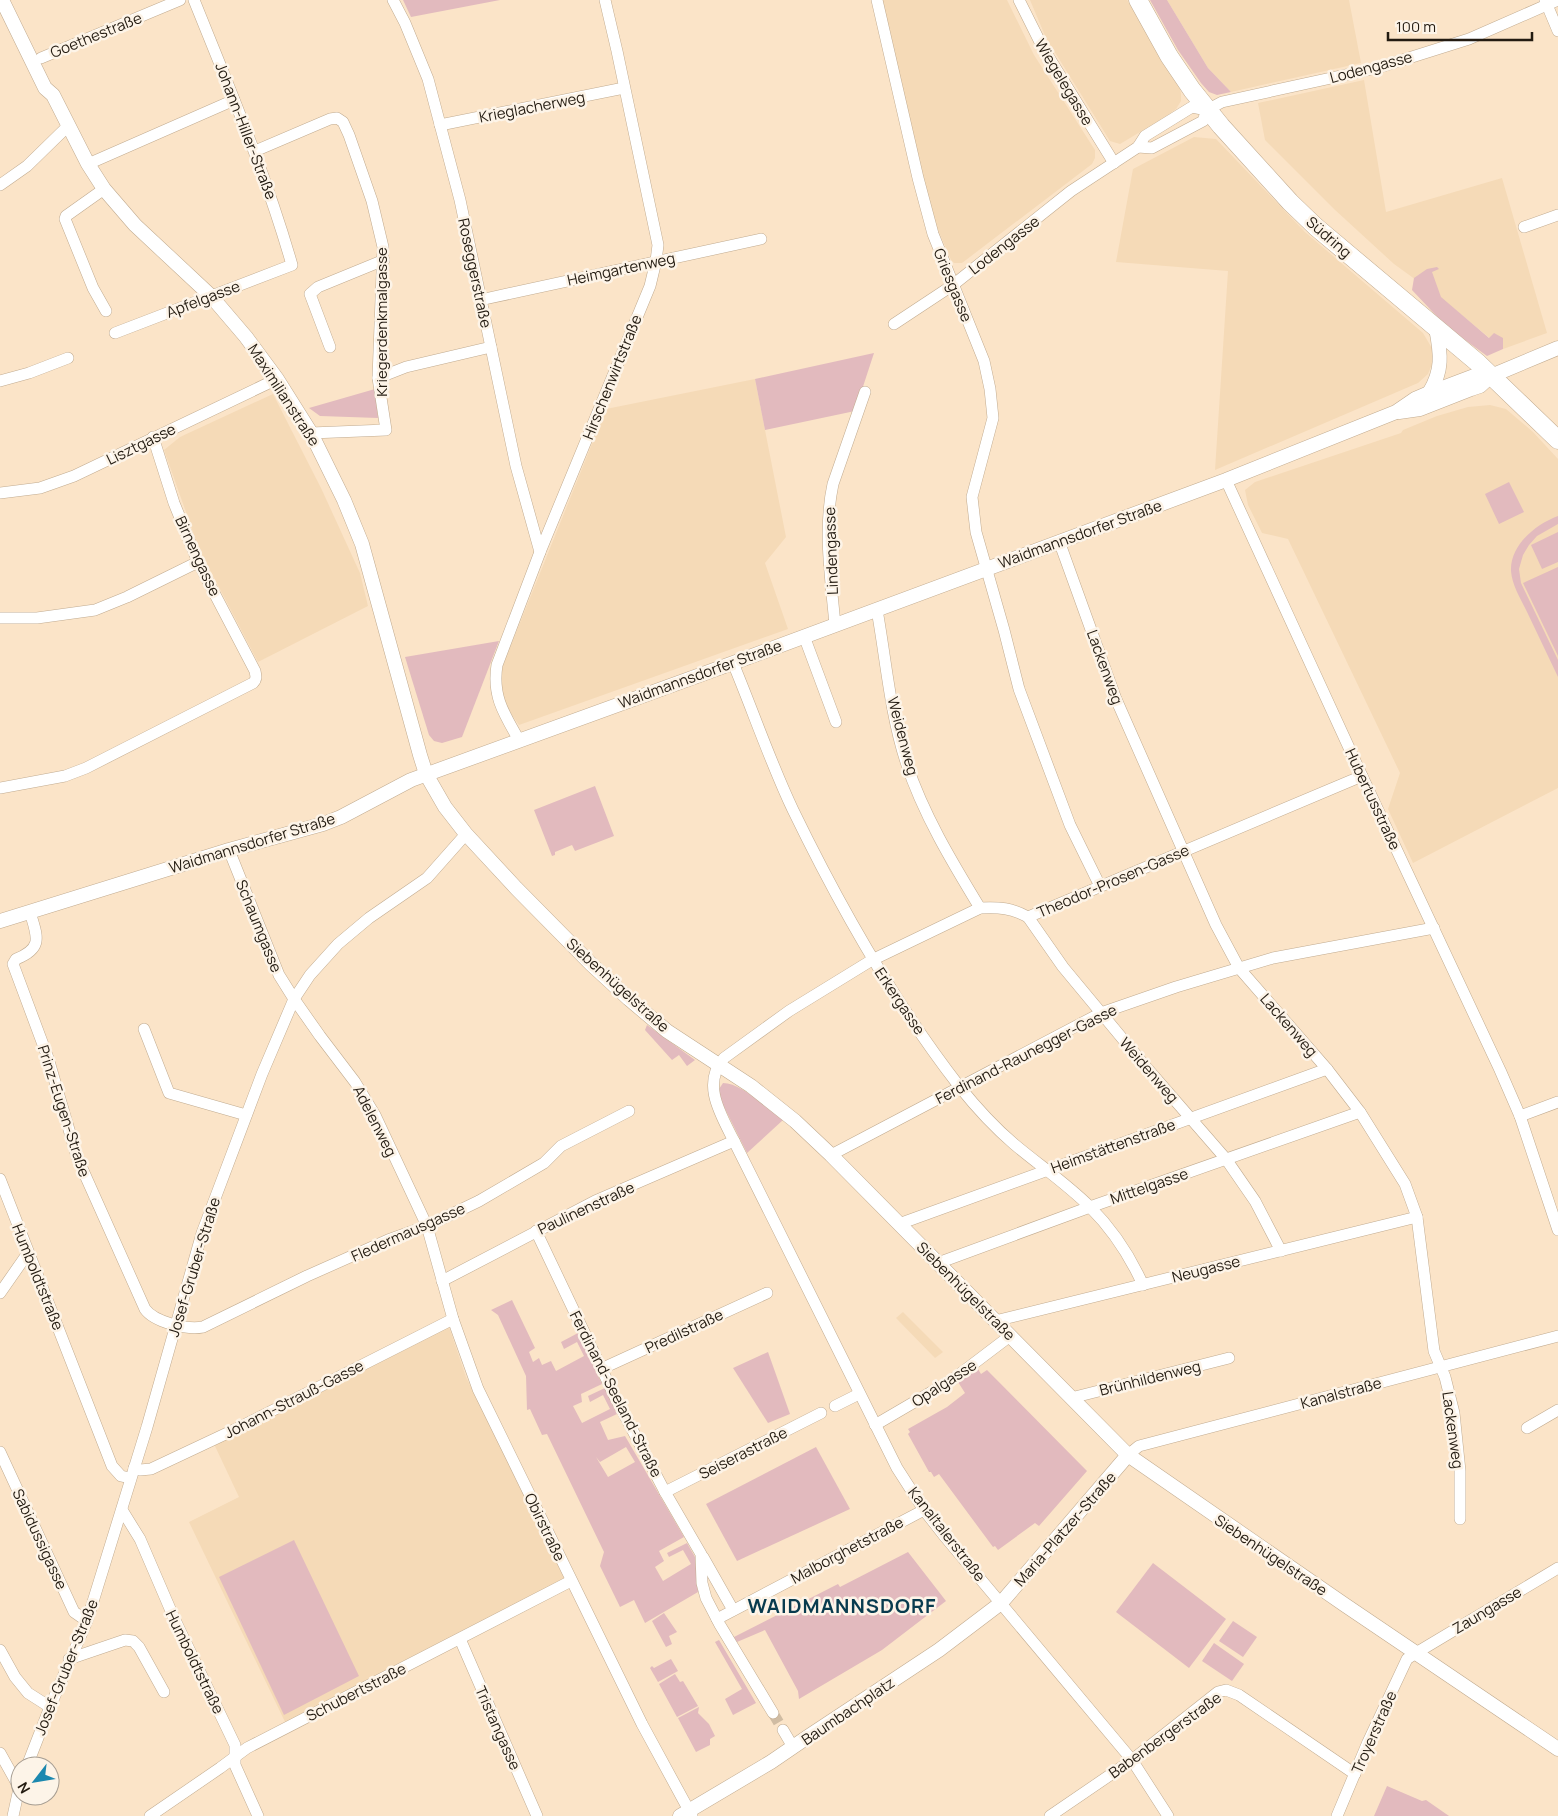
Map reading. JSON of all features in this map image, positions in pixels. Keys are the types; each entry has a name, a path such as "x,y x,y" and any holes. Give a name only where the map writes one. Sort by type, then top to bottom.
{"main road":[{"name":"Südring","path":"1138,0 1170,56 1208,110 1316,228 1478,363 1558,440"}],"street":[{"name":"Maximilianstraße","path":"2,0 45,88 53,95 88,164 104,189 135,225 211,296 246,337 277,379 312,433 344,500 369,564 414,736 426,774"},
{"name":"Maximilianstraße","path":"13,0 54,85 53,95"},
{"name":"Goethestraße","path":"41,58 180,0"},
{"name":"Johann-Hiller-Straße","path":"194,0 255,152 277,213 292,265"},
{"name":"Roseggerstraße","path":"393,0 426,70 460,200 516,466 540,552"},
{"name":"Hirschenwirtstraße","path":"519,740 501,709 496,694 495,679 497,665 540,552 650,286 658,244 604,0"},
{"name":"Griesgasse","path":"877,0 926,211 933,234 984,360 990,389 993,418 972,497 976,532 1025,705 1070,824 1100,886"},
{"name":"Wiegelegasse","path":"1019,0 1043,48 1114,163"},
{"name":"Lodengasse","path":"1138,147 1152,148 1203,121 1208,110 1222,102 1377,68 1469,39 1546,3 1558,0"},
{"path":"1546,3 1558,31"},
{"name":"Krieglacherweg","path":"440,126 624,88"},
{"path":"88,164 234,100"},
{"name":"Lodengasse","path":"894,324 953,285 1071,191 1138,147 1145,136 1192,107 1208,110"},
{"name":"Kriegerdenkmalgasse","path":"255,152 330,119 337,118 343,122 372,201 383,247 378,378 386,430 312,433"},
{"path":"0,185 27,166 68,126"},
{"path":"104,189 66,216 65,219 93,288 106,311"},
{"path":"1524,227 1558,215"},
{"name":"Heimgartenweg","path":"480,300 761,239"},
{"path":"330,347 310,294 318,287 384,260"},
{"name":"Apfelgasse","path":"116,333 292,265"},
{"path":"1429,394 1437,380 1440,365 1440,349 1436,328"},
{"path":"378,378 406,366 491,347"},
{"name":"Waidmannsdorfer Straße","path":"0,921 229,850 323,824 341,817 426,774 733,663 1226,480 1396,412 1415,399 1474,376 1490,376 1558,348"},
{"path":"0,381 29,373 68,358"},
{"name":"Waidmannsdorfer Straße","path":"1396,412 1420,409 1480,386 1490,376"},
{"name":"Lisztgasse","path":"0,493 52,485 74,476 277,379"},
{"name":"Lindengasse","path":"835,625 828,518 829,500 864,392"},
{"name":"Birnengasse","path":"0,788 65,776 86,768 253,683 256,676 255,671 198,562 174,503 153,437"},
{"name":"Hubertusstraße","path":"1226,480 1500,1070 1520,1116 1558,1230"},
{"name":"Lackenweg","path":"1059,541 1116,699 1216,925 1239,968 1327,1069 1360,1112 1405,1184 1417,1218 1434,1351 1445,1377 1454,1413 1460,1471 1460,1518"},
{"path":"0,618 37,618 94,610 127,598 198,562"},
{"name":"Weidenweg","path":"877,610 894,716 906,763 941,839 980,908"},
{"path":"804,636 836,722"},
{"name":"Erkergasse","path":"733,663 793,809 833,889 872,960 915,1025 960,1087 1013,1143 1090,1207 1121,1245 1143,1285"},
{"name":"Siebenhügelstraße","path":"426,774 444,807 466,834 590,964 667,1031 750,1086 795,1121 938,1262 1128,1455 1558,1749"},
{"name":"Theodor-Prosen-Gasse","path":"718,1065 724,1058 789,1011 872,960 980,908 1014,910 1028,917 1362,776"},
{"name":"Josef-Gruber-Straße","path":"31,1756 69,1660 87,1621 122,1510 202,1233 246,1115 294,1000 310,975 338,944 369,918 427,878 466,834"},
{"name":"Schaumgasse","path":"229,850 279,975 294,1000"},
{"name":"Prinz-Eugen-Straße","path":"30,912 37,940 34,949 26,955 16,958 13,964 48,1058 77,1158 145,1309 154,1318 176,1325"},
{"name":"Weidenweg","path":"1028,917 1063,967 1226,1159 1255,1201 1281,1251"},
{"name":"Ferdinand-Raunegger-Gasse","path":"831,1155 1101,1013 1239,968 1305,952 1434,928"},
{"name":"Adelenweg","path":"294,1000 352,1077 366,1099 427,1226"},
{"path":"144,1028 169,1093 246,1115"},
{"name":"Kanaltalerstraße","path":"718,1065 714,1076 714,1098 897,1468 924,1510 1132,1760 1168,1816"},
{"name":"Heimstättenstraße","path":"899,1224 1327,1069"},
{"path":"1520,1116 1558,1102"},
{"name":"Fledermausgasse","path":"176,1325 196,1328 203,1327 320,1270 388,1240 427,1226 479,1200 544,1163 562,1146 629,1111"},
{"name":"Mittelgasse","path":"938,1262 1360,1112"},
{"name":"Paulinenstraße","path":"442,1281 595,1201 734,1141"},
{"name":"Humboldtstraße","path":"0,1179 112,1466 120,1476 132,1473"},
{"name":"Neugasse","path":"995,1321 1417,1218"},
{"name":"Obirstraße","path":"427,1226 452,1319 478,1388 571,1581 687,1814"},
{"name":"Ferdinand-Seeland-Straße","path":"536,1231 601,1369 665,1492 733,1610"},
{"path":"0,1293 28,1252"},
{"name":"Predilstraße","path":"601,1369 767,1293"},
{"name":"Johann-Strauß-Gasse","path":"132,1473 151,1469 236,1429 452,1319"},
{"name":"Opalgasse","path":"875,1425 952,1380 1010,1336"},
{"name":"Kanalstraße","path":"1128,1455 1139,1446 1558,1336"},
{"name":"Brünhildenweg","path":"1071,1398 1229,1358"},
{"path":"834,1406 859,1394"},
{"path":"1527,1428 1558,1410"},
{"name":"Seiserastraße","path":"665,1492 821,1413"},
{"name":"Sabidussigasse","path":"0,1452 74,1612 87,1621"},
{"name":"Maria-Platzer-Straße","path":"1001,1603 1128,1455"},
{"name":"Humboldtstraße","path":"122,1510 140,1539 174,1618 235,1745 235,1765 258,1816"},
{"name":"Malborghetstraße","path":"717,1619 924,1510"},
{"name":"Ferdinand-Seeland-Straße","path":"701,1554 703,1589 717,1619 773,1714"},
{"name":"Zaungasse","path":"1416,1652 1558,1568"},
{"name":"Schubertstraße","path":"150,1816 259,1741 571,1581"},
{"name":"Baumbachplatz","path":"687,1814 793,1747 939,1650 1001,1603"},
{"name":"Tristangasse","path":"460,1639 537,1816"},
{"path":"69,1660 125,1640 133,1641 139,1647 164,1692"},
{"path":"0,1650 15,1677 28,1694 50,1707"},
{"name":"Troyerstraße","path":"1337,1816 1407,1659 1416,1652"},
{"name":"Babenbergerstraße","path":"1050,1816 1132,1760 1218,1692 1226,1690 1238,1696 1355,1774"},
{"path":"783,1730 793,1747"},
{"path":"0,1753 10,1770"}],"shaded area":[{"path":"403,0 500,0 411,17"},
{"path":"882,0 1007,0 1034,55 1095,150 1095,158 1092,164 962,263 954,263 951,260 933,218"},
{"path":"1030,0 1127,0 1178,82 1181,101 1176,109 1120,144 1110,141 1046,38"},
{"path":"1150,0 1167,0 1208,68 1231,92 1217,95 1209,92 1201,83 1178,50"},
{"path":"1167,0 1349,0 1361,63 1231,92 1208,68"},
{"path":"1364,80 1386,212 1502,178 1547,333 1503,349 1441,298 1394,264 1334,209 1265,140 1258,103"},
{"path":"1194,137 1216,139 1305,232 1423,333 1433,350 1432,364 1428,374 1418,383 1215,470 1228,271 1116,262 1133,169"},
{"path":"1437,267 1439,269 1432,272 1441,297 1489,338 1494,333 1503,338 1503,349 1487,356 1446,326 1412,290 1414,278 1427,269"},
{"path":"874,353 855,411 765,430 755,379"},
{"path":"755,379 786,537 765,563 788,629 519,725 507,708 501,693 501,670 606,409"},
{"path":"375,389 378,418 320,416 309,408"},
{"path":"273,394 321,488 360,573 368,606 258,662 199,549 164,450 180,437"},
{"path":"1490,405 1506,409 1533,432 1558,459 1558,788 1413,863 1388,809 1400,773 1288,539 1262,533 1248,505 1245,490 1255,482 1401,433 1403,430 1437,416 1468,407"},
{"path":"1509,482 1524,512 1499,524 1485,494"},
{"path":"1558,516 1558,524 1537,536 1529,545 1523,555 1519,569 1521,583 1558,660 1558,677 1513,582 1511,571 1515,553 1520,544 1541,524"},
{"path":"1558,532 1558,562 1542,569 1531,545"},
{"path":"1558,567 1558,656 1523,583"},
{"path":"499,641 462,737 442,743 434,741 429,735 405,657"},
{"path":"595,786 614,836 575,851 572,845 555,852 555,855 552,856 534,810"},
{"path":"647,1025 695,1060 687,1066 679,1055 672,1060 645,1030"},
{"path":"723,1083 738,1087 763,1103 783,1120 747,1153 720,1099 719,1089"},
{"path":"512,1300 535,1348 529,1352 533,1362 539,1358 542,1365 551,1361 556,1371 584,1356 577,1342 564,1349 561,1342 578,1333 602,1384 581,1394 582,1402 573,1406 582,1423 610,1409 603,1395 590,1402 588,1396 605,1388 617,1414 600,1422 608,1440 625,1436 684,1537 659,1551 664,1561 655,1567 663,1581 691,1564 683,1550 669,1557 667,1553 687,1543 695,1557 698,1592 645,1623 634,1600 620,1607 600,1566 604,1552 547,1434 542,1435 530,1409 527,1410 526,1376 498,1315 491,1310","holes":["626,1447 635,1462 608,1477 596,1457 600,1462"]},
{"path":"903,1312 943,1352 935,1358 896,1318"},
{"path":"449,1327 466,1377 565,1580 286,1724 189,1522 239,1497 214,1444"},
{"path":"768,1352 790,1414 768,1423 733,1368"},
{"path":"978,1369 981,1374 987,1370 1087,1471 1039,1526 1035,1523 998,1550 995,1546 993,1547 939,1474 934,1477 929,1472 908,1434 910,1432 908,1429 947,1407 965,1393 958,1382"},
{"path":"816,1447 850,1509 737,1561 706,1504"},
{"path":"294,1540 359,1676 284,1715 219,1577"},
{"path":"908,1552 946,1601 882,1650 799,1699 798,1691 765,1630 737,1642 734,1637 838,1584 840,1587"},
{"path":"1153,1563 1226,1619 1189,1668 1116,1612"},
{"path":"664,1613 677,1632 669,1636 672,1644 666,1647 652,1621"},
{"path":"1233,1621 1257,1637 1243,1657 1219,1641"},
{"path":"719,1640 756,1703 733,1715 725,1699 742,1689 715,1642"},
{"path":"1214,1643 1244,1664 1232,1681 1202,1661"},
{"path":"671,1659 678,1671 658,1682 650,1668 652,1666 654,1668"},
{"path":"675,1674 680,1682 683,1681 698,1706 677,1717 659,1684"},
{"path":"699,1707 698,1713 709,1724 715,1736 710,1739 710,1745 696,1752 678,1718"},
{"path":"1387,1786 1422,1801 1426,1800 1449,1816 1374,1816"}],"tunnel":[{"path":"773,1713 783,1730"}],"district":[{"name":"WAIDMANNSDORF","path":"842,1605"}]}
